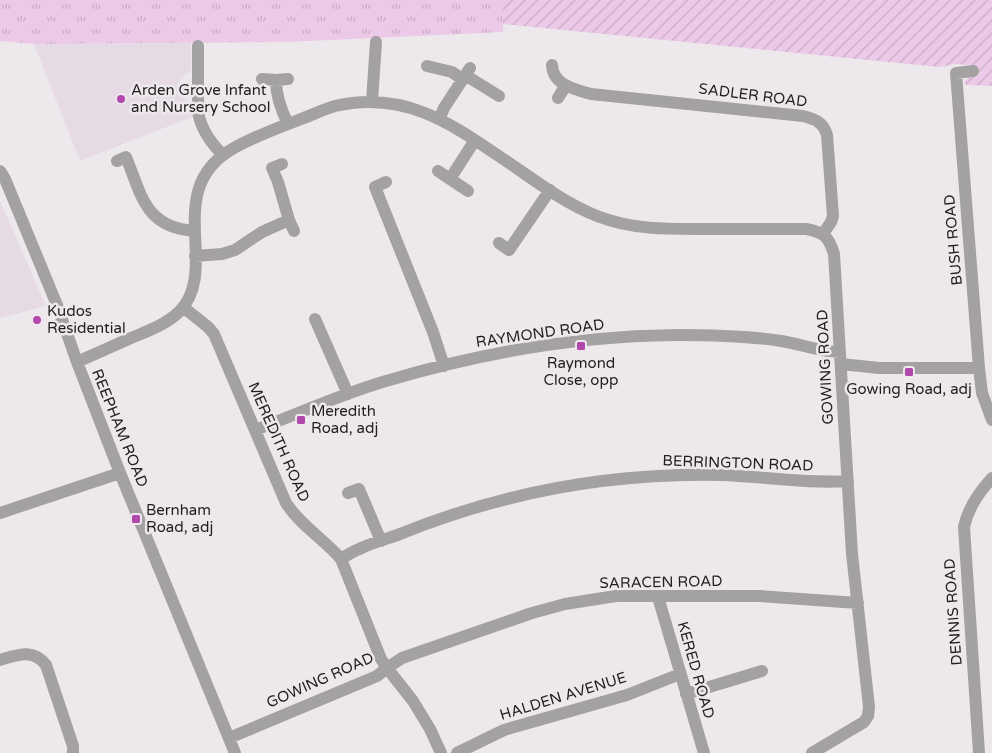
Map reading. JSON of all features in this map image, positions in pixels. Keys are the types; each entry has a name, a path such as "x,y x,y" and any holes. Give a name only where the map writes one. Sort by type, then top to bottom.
{"street":[{"path":"372,101 369,54 376,42"},
{"path":"202,55 199,122 213,145 222,154"},
{"path":"552,65 553,73 558,80 566,85 558,98"},
{"path":"427,66 465,74 499,96"},
{"name":"BUSH ROAD","path":"973,71 956,73 979,368 982,393 992,420"},
{"path":"439,119 465,74"},
{"path":"262,79 282,80 276,90 282,112 288,124"},
{"name":"SADLER ROAD","path":"566,85 591,94 803,116 814,119 820,123 827,134 833,216 823,234"},
{"path":"77,362 157,328 170,320 183,306 189,296 193,279 195,207 198,188 211,164 222,154 236,146 332,107 372,101 393,103 413,108 439,119 475,140 574,206 623,224 677,229 806,229 823,234"},
{"path":"450,179 475,140"},
{"path":"122,155 146,206 154,216 169,226 194,231"},
{"path":"195,256 222,254 235,250 262,232 292,226 274,163"},
{"name":"REEPHAM ROAD","path":"0,171 9,188 57,305 120,473 235,753"},
{"path":"438,171 468,191"},
{"path":"375,187 400,248 397,255 405,278 412,280 433,332 444,366"},
{"path":"509,250 550,190"},
{"name":"GOWING ROAD","path":"812,753 864,722 868,716 869,707 852,554 834,254 828,239 823,234"},
{"name":"MEREDITH ROAD","path":"183,306 214,334 286,503 293,513 341,559 387,668"},
{"path":"315,319 348,394"},
{"name":"RAYMOND ROAD","path":"255,430 385,381 444,366 518,350 634,337 676,335 780,341 830,352 841,358 879,368 979,368"},
{"path":"0,513 120,473"},
{"name":"BERRINGTON ROAD","path":"341,559 380,541 447,516 546,490 652,476 719,475 826,483 848,481"},
{"name":"DENNIS ROAD","path":"979,753 964,526 966,514 992,478"},
{"path":"354,487 380,541"},
{"name":"SARACEN ROAD","path":"387,668 410,655 548,608 616,596 760,596 858,603"},
{"name":"KERED ROAD","path":"658,596 704,753"},
{"path":"0,660 30,653 43,660 73,746 73,753"},
{"name":"GOWING ROAD","path":"229,738 377,676 387,668 413,701 430,729 441,753"},
{"path":"686,694 762,671"},
{"name":"HALDEN AVENUE","path":"457,753 504,730 627,695 680,674"}],"shaded area":[{"name":"Arden Grove Infant and Nursery School","path":"191,43 191,70 180,79 179,94 192,105 192,117 80,161 34,44"},
{"path":"0,201 46,306 0,318"}],"green space":[{"path":"0,0 503,0 503,32 287,42 34,44 0,41"},
{"path":"503,0 992,0 992,86 966,85 964,82 970,76 976,75 974,65 956,64 939,67 503,24"}],"place":[{"name":"Arden Grove Infant and Nursery School","path":"121,99"},
{"name":"Kudos Residential","path":"37,320"},
{"name":"Raymond Close, opp","path":"581,346"},
{"name":"Gowing Road, adj","path":"909,372"},
{"name":"Meredith Road, adj","path":"301,420"},
{"name":"Bernham Road, adj","path":"136,519"}]}
